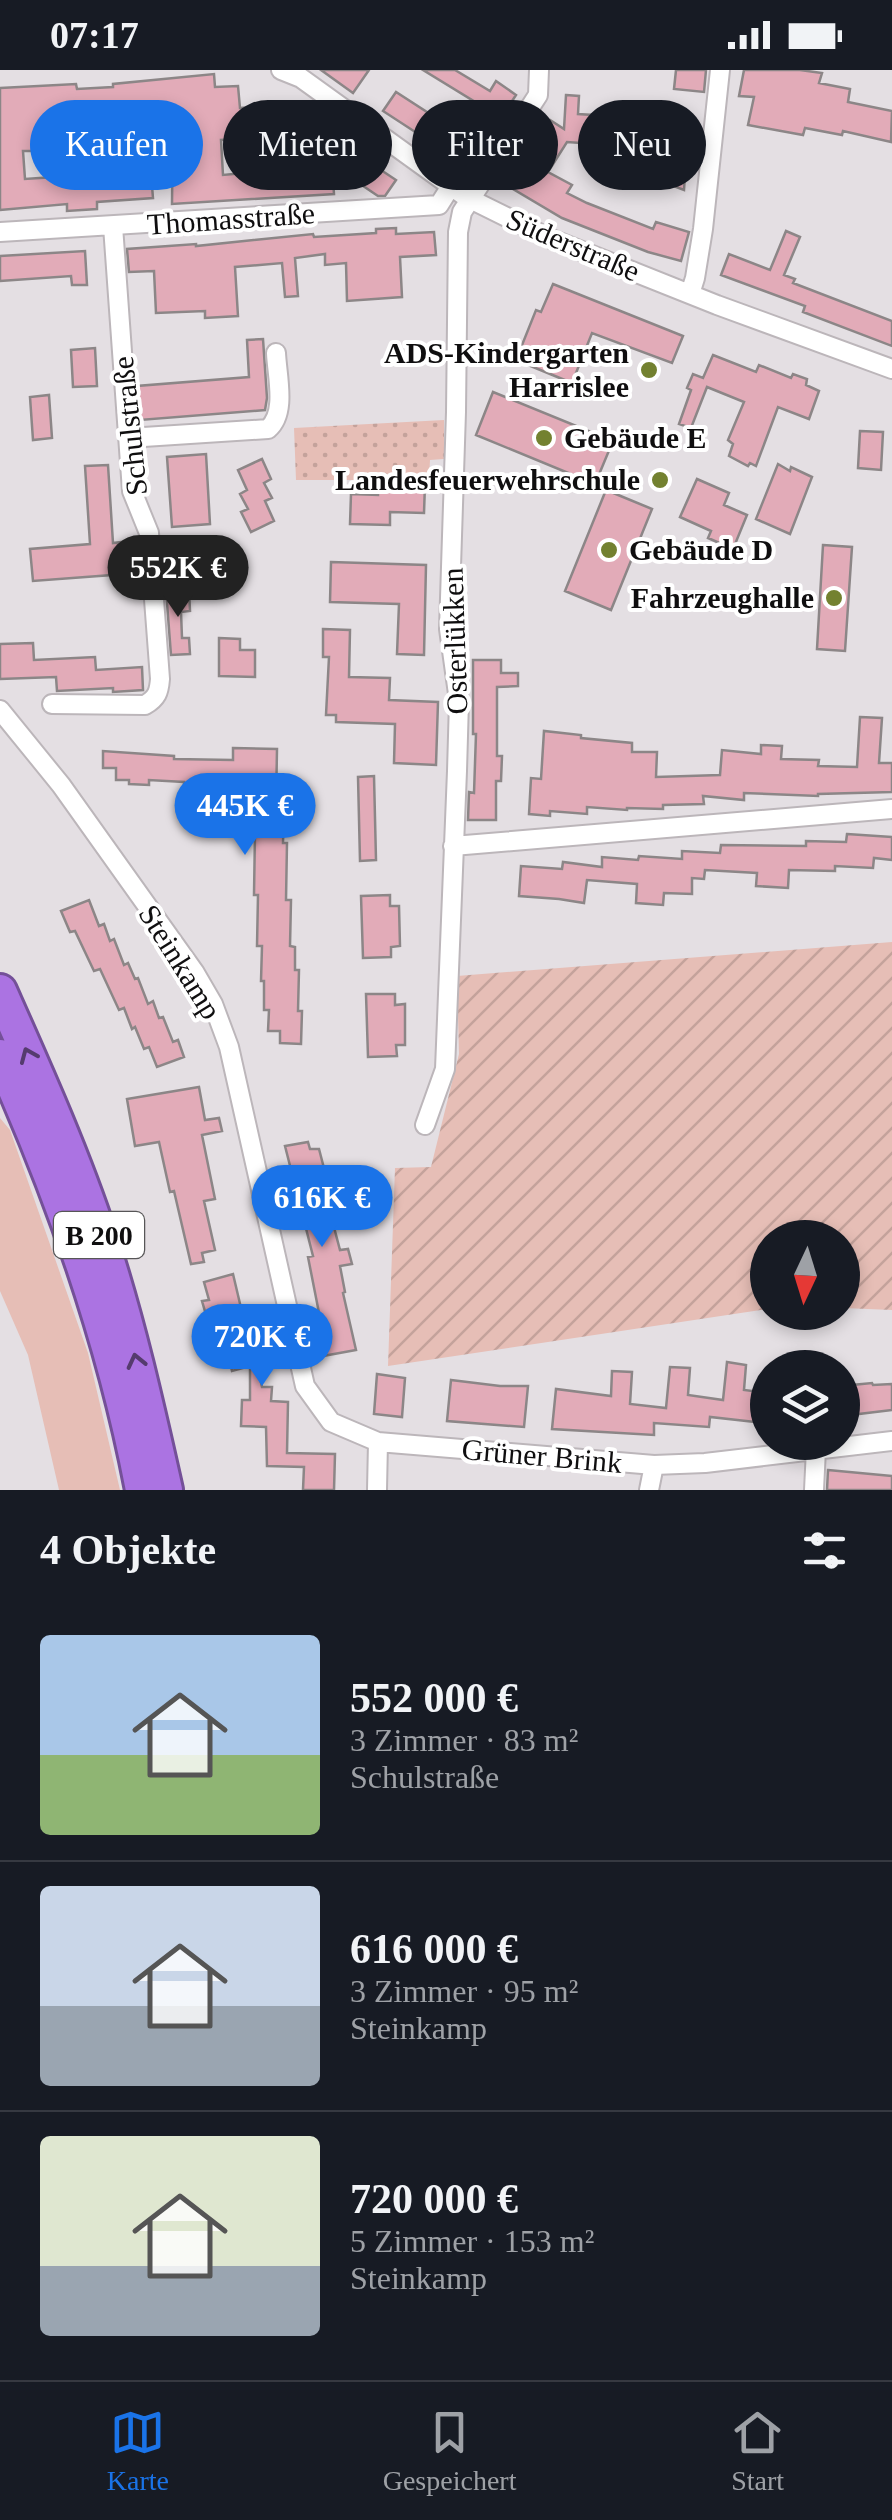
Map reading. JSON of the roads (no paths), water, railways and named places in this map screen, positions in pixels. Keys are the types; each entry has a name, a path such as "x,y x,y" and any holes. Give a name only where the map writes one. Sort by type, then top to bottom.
{"highway":[{"name":"B 200","path":"0,991 70,1154 100,1237 130,1336 166,1490"},
{"name":"B 200","path":"0,1056 31,1125 75,1243 106,1344 142,1490"}],"street":[{"name":"Süderstraße","path":"281,70 300,78 412,158"},
{"name":"Osterlükken","path":"425,1125 444,1068 459,701 449,630 458,232 462,212 538,95 538,70"},
{"path":"690,294 703,229 720,70"},
{"name":"Thomasstraße","path":"0,232 439,205 448,190"},
{"name":"Süderstraße","path":"457,190 549,238 892,369"},
{"name":"Schulstraße","path":"52,704 145,705 159,692 148,533 132,491 112,226"},
{"path":"128,438 268,429 279,412 276,353"},
{"name":"Steinkamp","path":"0,710 61,785 213,1004 234,1066 305,1386 331,1422"},
{"path":"453,846 892,809"},
{"name":"Grüner Brink","path":"331,1422 378,1442 654,1465 750,1457"},
{"name":"Grüner Brink","path":"860,1444 892,1441"},
{"path":"376,1490 378,1442"},
{"path":"814,1490 815,1460"},
{"path":"649,1490 654,1465"}],"place":[{"name":"ADS-Kindergarten Harrislee","path":"649,370"},
{"name":"Gebäude E","path":"544,438"},
{"name":"Landesfeuerwehrschule","path":"660,480"},
{"name":"Gebäude D","path":"609,550"},
{"name":"Fahrzeughalle","path":"834,598"}]}
